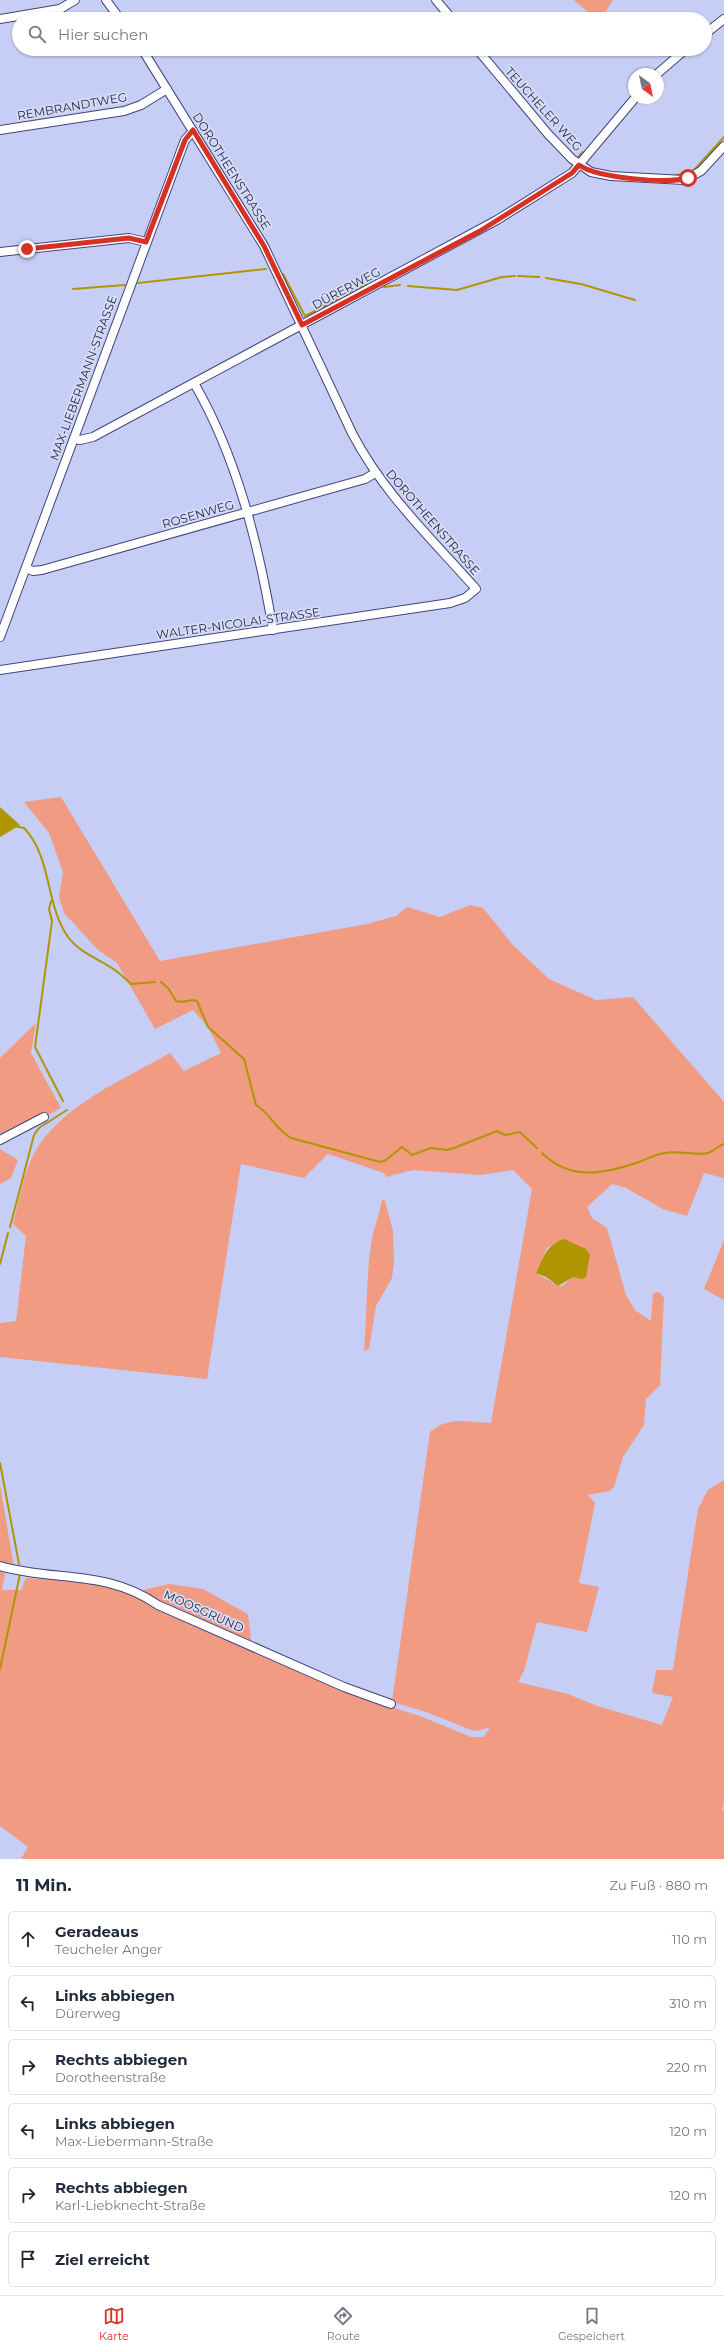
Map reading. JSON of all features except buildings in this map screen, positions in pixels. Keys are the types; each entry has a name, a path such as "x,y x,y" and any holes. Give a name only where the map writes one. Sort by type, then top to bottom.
{"street":[{"path":"42,12 60,9 74,0"},
{"path":"106,0 115,12"},
{"path":"436,0 446,12"},
{"path":"0,19 12,17"},
{"path":"712,28 724,19"},
{"name":"DOROTHEENSTRASSE","path":"146,56 264,246 352,433 375,473 393,496 476,589"},
{"name":"TEUCHELER WEG","path":"482,56 539,124 579,165 591,172 601,175 679,180 697,174 724,146"},
{"path":"664,68 678,56"},
{"name":"REMBRANDTWEG","path":"0,130 124,111 141,105 167,89"},
{"name":"DÜRERWEG","path":"74,439 80,440 94,437 480,231 572,173 630,104"},
{"name":"MAX-LIEBERMANN-STRASSE","path":"0,637 146,242 185,140 193,130"},
{"path":"0,252 129,238 146,242"},
{"path":"194,383 231,464 247,513 262,571 273,630"},
{"name":"ROSENWEG","path":"26,568 33,571 42,570 365,479 375,473"},
{"name":"WALTER-NICOLAI-STRASSE","path":"0,670 450,603 465,598 476,589"},
{"path":"0,1140 44,1117"},
{"name":"MOOSGRUND","path":"0,1566 25,1571 86,1577 131,1590 158,1605 344,1687 391,1704"}],"shaded area":[{"path":"574,0 613,0 605,12 588,12"},
{"path":"61,797 160,961 367,924 396,916 407,907 440,917 470,905 483,908 512,944 549,979 596,1000 633,997 724,1102 724,1178 704,1173 687,1216 663,1209 626,1188 612,1184 587,1207 592,1218 607,1228 626,1295 635,1310 651,1321 653,1293 659,1292 664,1298 660,1385 646,1399 644,1425 623,1457 614,1487 610,1491 588,1495 595,1503 579,1583 599,1587 587,1632 537,1622 524,1671 518,1682 568,1694 597,1706 662,1725 673,1697 652,1693 656,1670 673,1670 698,1509 708,1490 724,1480 724,1800 722,1810 724,1811 724,1859 21,1859 28,1847 0,1826 0,1569 5,1574 2,1590 21,1590 26,1578 87,1580 130,1593 169,1584 203,1589 248,1614 252,1648 375,1702 420,1716 471,1737 484,1737 490,1727 478,1731 471,1730 426,1712 392,1702 430,1432 445,1423 466,1421 491,1423 532,1189 513,1170 480,1175 413,1170 386,1177 384,1173 328,1154 304,1178 241,1164 207,1379 0,1357 0,1323 16,1321 26,1236 13,1224 27,1170 34,1154 45,1137 59,1122 94,1095 170,1053 184,1071 221,1053 208,1027 193,1010 155,1029 117,963 98,950 64,913 59,897 63,872 49,833 24,802","holes":["558,1241 590,1255 588,1264 562,1286 558,1286 536,1273 547,1248"]},
{"path":"0,807 20,825 0,837"},
{"path":"36,1023 31,1053 61,1108 0,1141 0,1058"},
{"path":"0,1149 18,1160 11,1178 0,1184"},
{"path":"382,1199 385,1201 393,1231 394,1262 392,1278 376,1306 369,1349 364,1351 369,1257 372,1238"},
{"path":"564,1239 586,1249 590,1255 586,1277 582,1279 573,1277 558,1286 546,1277 536,1273 546,1252 553,1244"},
{"path":"724,1240 724,1300 704,1289"},
{"path":"0,1485 14,1567 0,1564"}],"waterway":[{"path":"676,175 689,173 694,170 724,137"},
{"path":"579,156 583,152"},
{"path":"138,283 266,269"},
{"path":"283,274 305,316 372,282"},
{"path":"408,286 457,290 502,277 515,276"},
{"path":"518,276 539,277"},
{"path":"546,278 581,284 635,300"},
{"path":"73,289 125,285"},
{"path":"384,287 400,285"},
{"path":"14,826 24,828 33,840 44,867 55,910 68,937 73,943 84,952 115,970 131,984 155,982"},
{"path":"51,901 49,909 52,921 35,1047 63,1101"},
{"path":"161,982 168,988 176,1001 197,1001 208,1027 244,1059 256,1105 265,1112 281,1131 291,1138 380,1162 386,1160 402,1147 412,1155 431,1148 447,1150 497,1131 505,1135 520,1132 537,1148"},
{"path":"10,1227 34,1135 39,1128 67,1110"},
{"path":"542,1153 553,1162 564,1168 576,1171 600,1172 613,1170 639,1162 658,1154 670,1152 698,1154 708,1153 724,1144"},
{"path":"0,1264 8,1233"},
{"path":"0,1463 19,1564"},
{"path":"0,1669 20,1574"}],"route":[{"path":"27,249 129,238 146,242 185,140 193,130 264,246 302,325 480,231 572,173 579,165 596,174 611,176 674,180 688,178"}]}
